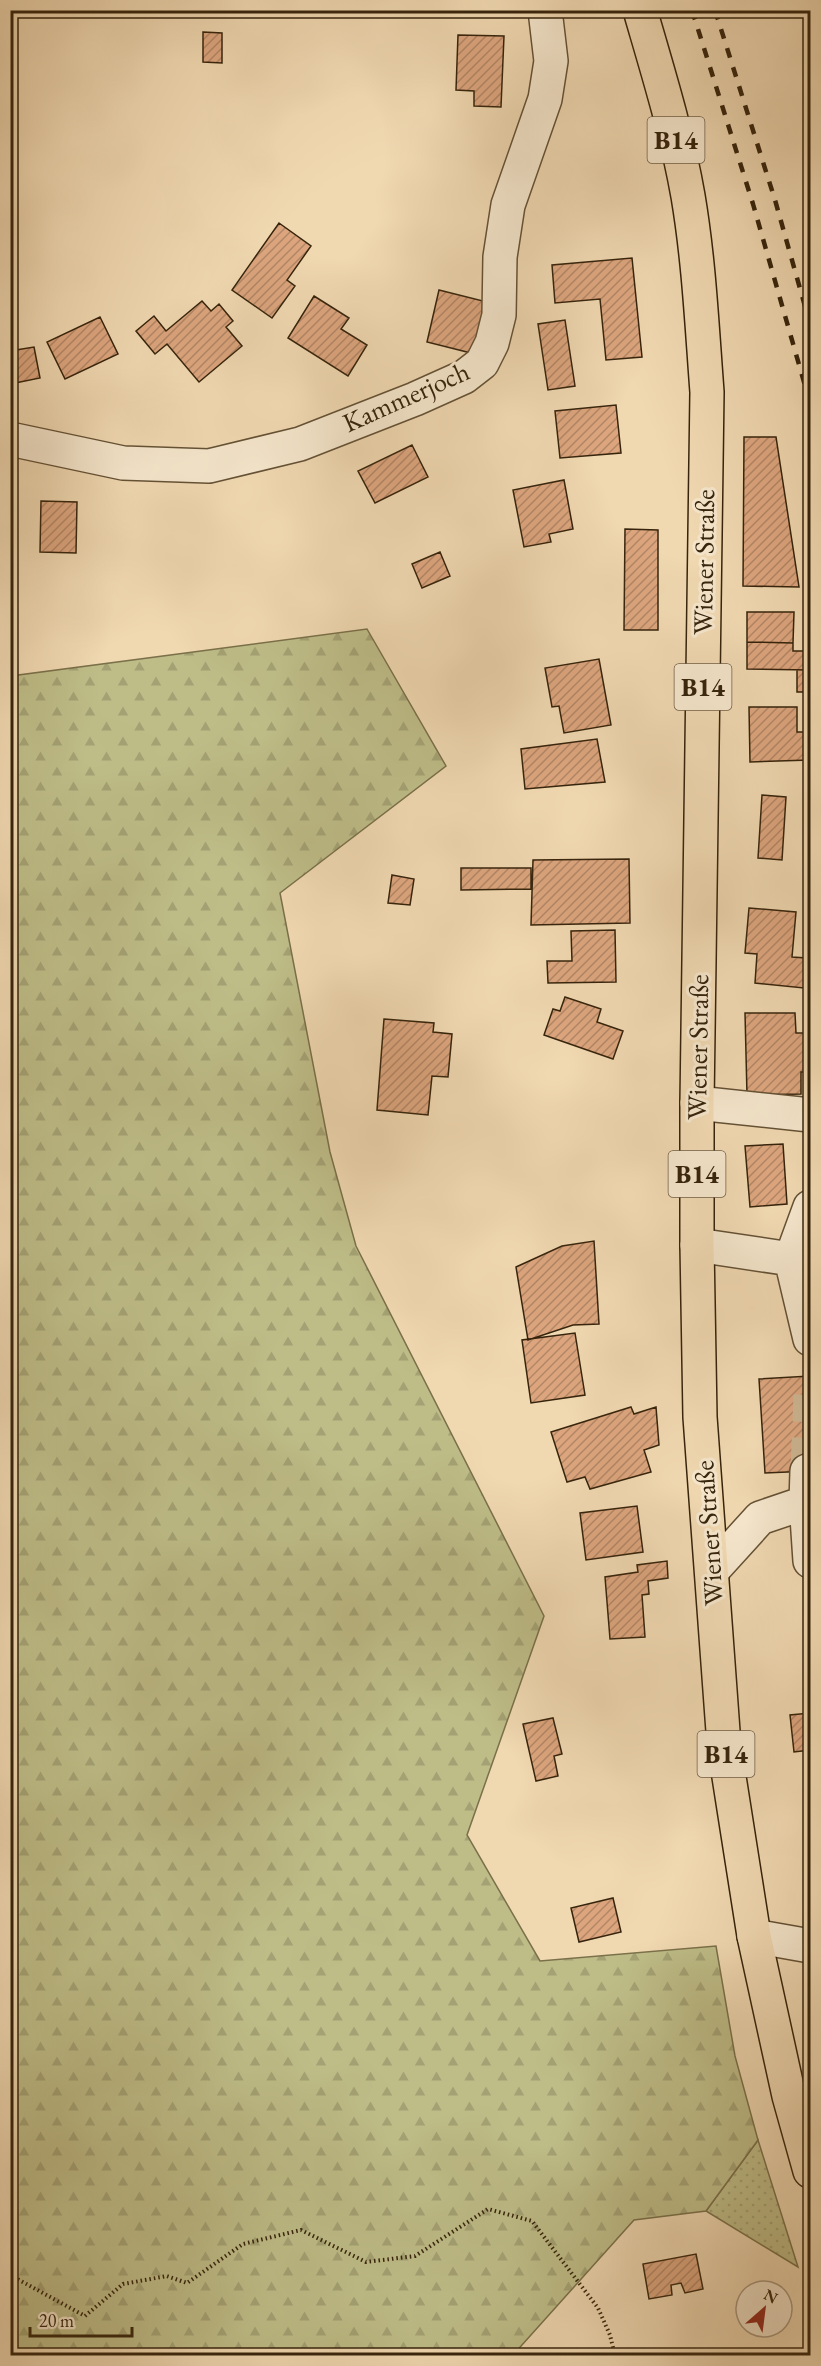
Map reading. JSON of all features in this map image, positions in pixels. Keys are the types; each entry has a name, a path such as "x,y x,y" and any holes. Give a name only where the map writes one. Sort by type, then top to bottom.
{"main road":[{"name":"Wiener Straße","path":"640,10 672,118 688,196 698,272 707,392 697,1245 700,1417 724,1745 754,1936 789,2096 809,2160"}],"street":[{"name":"Kammerjoch","path":"10,439 123,463 209,466 300,444 415,399 464,377 482,363 492,343 499,315 500,257 508,205 545,99 551,61 545,10"},
{"path":"697,1103 810,1115"},
{"path":"810,1207 791,1259 810,1339"},
{"path":"697,1245 791,1259"},
{"path":"712,1570 760,1518 808,1491 810,1561"},
{"path":"754,1936 810,1946"}],"path":[{"path":"10,2275 85,2316 123,2284 167,2276 188,2283 243,2244 301,2230 366,2262 415,2256 488,2210 532,2221 598,2308 610,2335 615,2355"}],"green space":[{"path":"367,629 446,766 280,893 330,1152 356,1246 544,1616 467,1835 540,1961 716,1946 735,2056 758,2140 706,2211 634,2220 513,2355 11,2355 11,676"},
{"path":"758,2140 798,2267 706,2211"}],"building":[{"path":"203,32 222,33 222,63 203,62"},
{"path":"458,35 504,36 501,107 474,106 474,91 456,90"},
{"path":"279,223 311,246 287,280 295,286 272,318 232,290"},
{"path":"632,258 642,357 606,360 600,299 555,303 552,265"},
{"path":"439,290 487,302 475,354 427,342"},
{"path":"314,296 349,318 341,329 367,345 348,376 288,338"},
{"path":"202,301 211,311 219,304 233,321 226,327 242,346 199,382 167,344 155,354 136,331 154,316 166,331"},
{"path":"100,317 118,354 65,379 47,342"},
{"path":"565,320 575,386 548,390 538,324"},
{"path":"34,347 40,378 10,384 10,351"},
{"path":"616,405 621,453 560,458 555,411"},
{"path":"744,437 776,437 799,587 743,586"},
{"path":"412,445 428,477 375,503 358,471"},
{"path":"564,480 573,529 549,534 551,542 524,547 513,490"},
{"path":"10,492 13,492 10,530"},
{"path":"41,501 77,502 76,553 40,552"},
{"path":"625,529 658,530 658,630 624,630"},
{"path":"440,552 450,576 422,588 412,564"},
{"path":"747,612 794,612 793,643 747,642"},
{"path":"808,614 810,614 810,670 747,669 747,642 793,643 793,651 807,651"},
{"path":"599,659 611,725 564,733 559,706 552,707 545,668"},
{"path":"797,670 810,670 810,692 797,692"},
{"path":"749,707 797,707 797,732 810,732 810,760 750,762"},
{"path":"597,739 605,782 525,789 521,749"},
{"path":"762,795 786,797 782,860 758,858"},
{"path":"629,859 630,923 531,925 533,860"},
{"path":"461,868 531,868 531,889 461,890"},
{"path":"392,875 414,879 410,905 388,903"},
{"path":"749,908 796,912 792,957 807,958 804,988 755,983 757,954 745,953"},
{"path":"615,930 616,982 548,983 547,961 572,961 571,931"},
{"path":"565,997 601,1009 597,1022 623,1031 613,1059 544,1035 553,1009 560,1011"},
{"path":"745,1013 795,1013 796,1033 807,1033 807,1072 801,1072 801,1094 747,1095"},
{"path":"384,1019 434,1023 433,1032 452,1034 448,1077 432,1076 428,1115 377,1110"},
{"path":"783,1144 787,1204 750,1207 745,1146"},
{"path":"594,1241 599,1324 573,1325 528,1340 516,1267 562,1246"},
{"path":"575,1333 585,1395 531,1403 522,1340"},
{"path":"810,1376 810,1471 765,1473 759,1379"},
{"path":"631,1407 634,1414 656,1407 659,1445 644,1450 651,1472 590,1489 585,1477 567,1482 551,1432"},
{"path":"637,1506 643,1552 586,1560 580,1513"},
{"path":"667,1561 668,1578 648,1581 649,1594 642,1595 645,1637 610,1639 605,1577 638,1572 637,1565"},
{"path":"810,1713 810,1750 794,1752 790,1715"},
{"path":"553,1718 562,1754 554,1756 558,1776 536,1781 523,1724"},
{"path":"810,1750 810,1828 804,1751"},
{"path":"613,1898 621,1932 579,1942 571,1908"},
{"path":"696,2254 703,2289 685,2293 681,2283 671,2285 672,2295 649,2299 643,2264"}],"tunnel":[{"path":"807,1471 810,1395"}],"railway":[{"path":"692,10 753,204 810,403"},
{"path":"715,10 775,200 810,324"}]}
